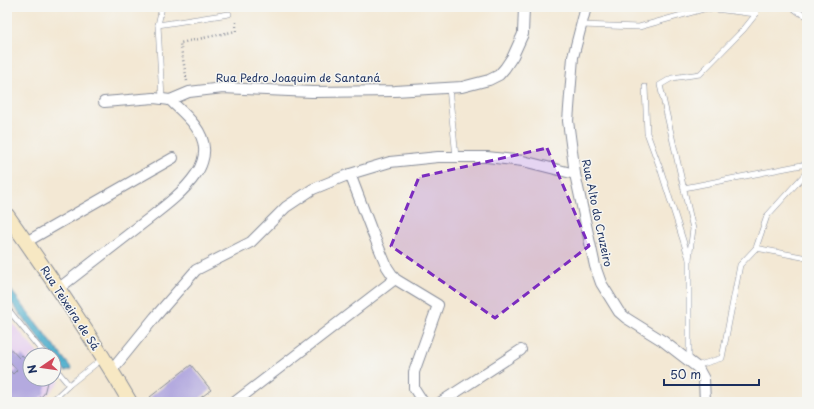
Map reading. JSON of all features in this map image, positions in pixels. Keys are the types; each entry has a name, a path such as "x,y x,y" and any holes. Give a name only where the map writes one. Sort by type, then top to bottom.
{"street":[{"name":"Rua Pedro Joaquim de Santaná","path":"166,99 189,92 223,88 312,92 462,87 489,80 499,75 505,68 513,56 523,34 524,7"},
{"name":"Rua Alto do Cruzeiro","path":"586,7 573,57 568,121 575,174 595,266 601,283 619,312 663,341 702,374 704,379 705,402"},
{"path":"58,288 165,206 185,188 198,173 202,163 204,149 202,137 193,123 166,99 154,98 104,102"},
{"path":"112,370 154,317 196,270 252,242 286,207 313,189 350,174 390,162 438,157 487,157 523,160 575,174"},
{"path":"26,242 172,158"},
{"path":"350,174 387,267 395,279 438,305 414,372 414,388 424,402"},
{"name":"Rua Teixeira de Sá","path":"7,215 58,288 112,370 130,402"},
{"path":"235,402 395,279"},
{"path":"441,402 521,350"}],"lane":[{"path":"162,7 158,25 166,99"},
{"path":"756,7 756,14 744,29 700,74 672,78 660,85 693,229 689,259 692,364 722,358 740,265 756,248 767,216 807,172"},
{"path":"792,7 807,16"},
{"path":"581,25 639,27 707,8 756,14"},
{"path":"158,25 229,14"},
{"path":"645,87 647,133 661,171 689,259"},
{"path":"449,88 456,157"},
{"path":"684,188 807,164"},
{"path":"756,248 807,258"},
{"path":"7,308 39,347"},
{"path":"51,402 58,399 69,385 103,358"},
{"path":"62,377 69,385"}],"path":[{"path":"189,92 180,43 236,31 236,13"}],"highlighted area":[{"path":"547,148 589,246 495,318 391,246 419,177"}],"shaded area":[{"path":"7,316 32,347 22,347 22,387 55,387 40,402 7,402"}],"water":[{"path":"7,285 55,347 46,347 7,297"},
{"path":"62,356 72,369 65,371 62,368"}],"building":[{"path":"8,346 19,358 22,355 22,387 46,387 44,394 35,402 12,402 7,396 7,367 13,374 17,370 7,358"},
{"path":"191,365 211,390 195,402 154,402 150,397"}]}
